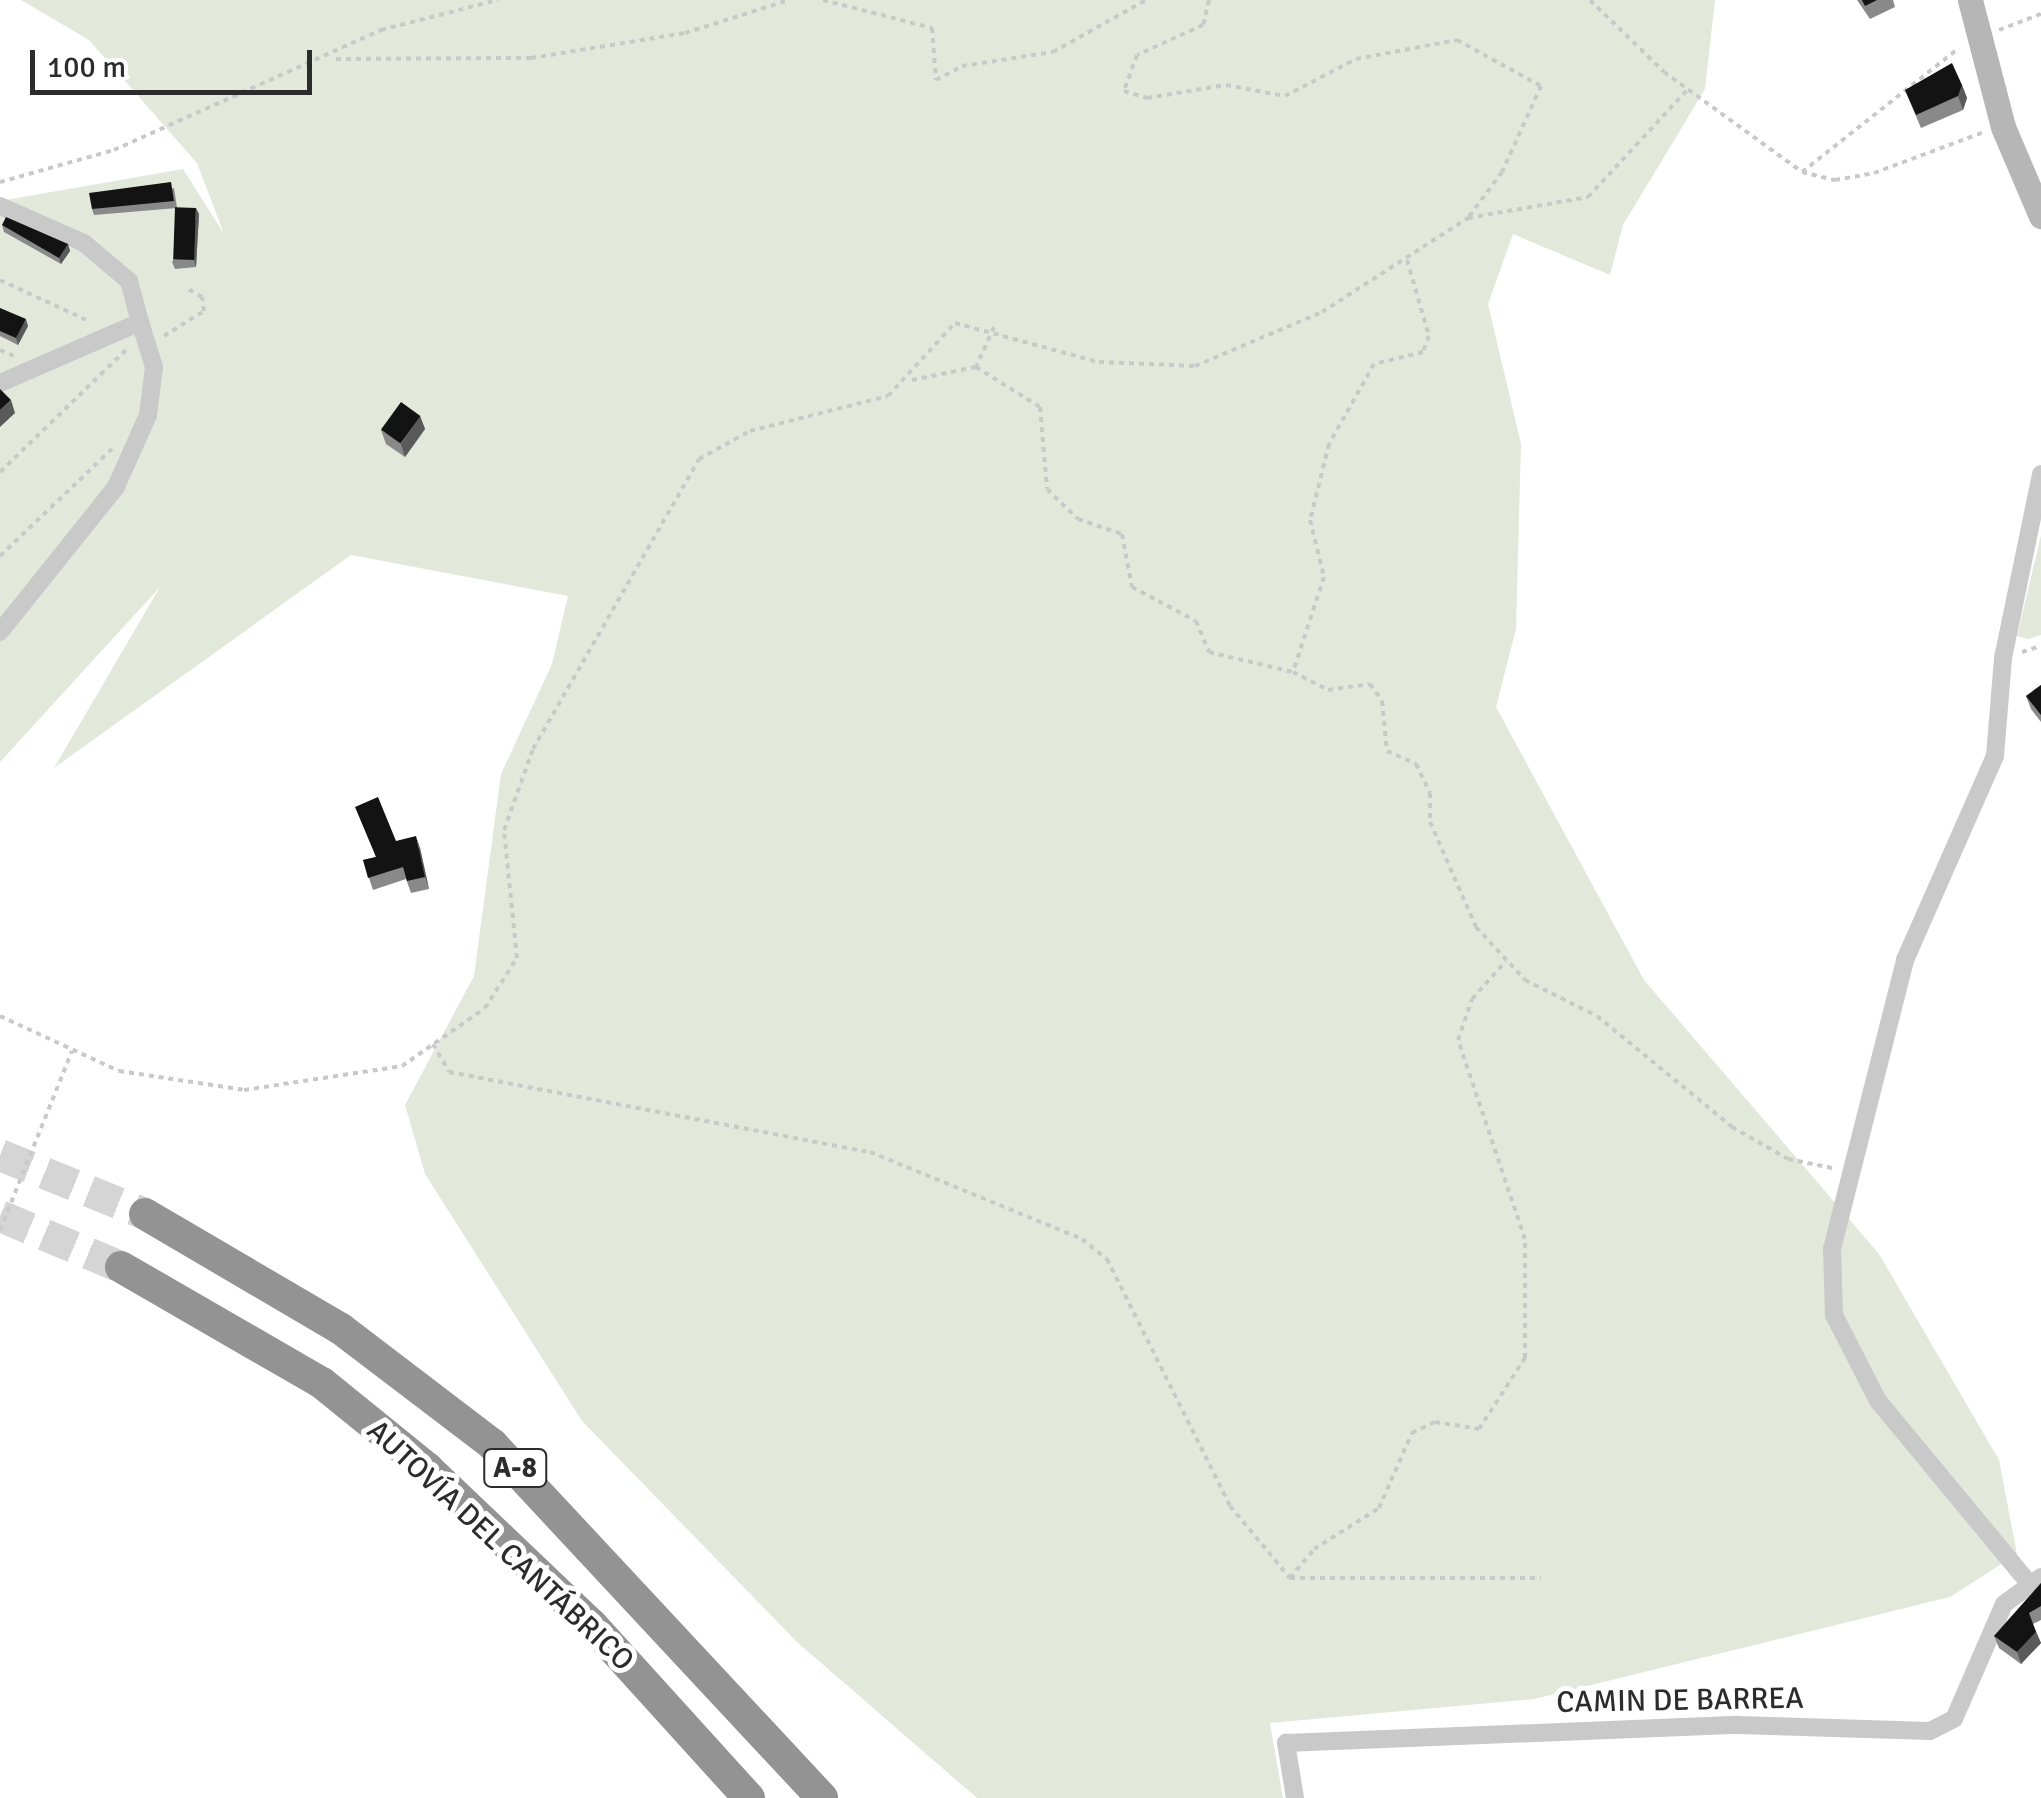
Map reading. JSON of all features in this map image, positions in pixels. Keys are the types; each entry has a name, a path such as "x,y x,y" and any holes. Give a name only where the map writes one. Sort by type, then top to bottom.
{"highway":[{"name":"AUTOVÍA DEL CANTÁBRICO","path":"145,1214 342,1329 492,1444 822,1798"},
{"name":"AUTOVÍA DEL CANTÁBRICO","path":"121,1267 322,1384 427,1468 592,1625 749,1798"}],"street":[{"path":"1970,0 2003,127 2041,216"},
{"path":"0,206 84,243 130,282 154,367 148,415 116,488 0,632"},
{"path":"0,383 140,322"},
{"path":"2034,1579 1878,1401 1834,1315 1832,1249 1846,1171 1905,960 1996,756 2003,658 2041,474"},
{"name":"CAMIN DE BARREA","path":"1295,1798 1286,1743 1738,1725 1930,1731 1954,1719 2004,1604 2034,1579"}],"path":[{"path":"0,182 114,150 445,7 472,11 498,0"},
{"path":"332,59 531,58 685,33 789,0"},
{"path":"824,0 932,28 936,80 962,66 1053,52 1146,0"},
{"path":"909,381 955,323 994,327 1098,362 1196,366 1322,312 1468,218 1502,172 1541,86 1457,40 1356,59 1285,96 1226,85 1146,98 1124,91 1137,55 1203,25 1209,0"},
{"path":"1590,0 1687,90 1802,172 1835,180 1874,172 2003,127"},
{"path":"1802,172 1982,37 2041,14"},
{"path":"1468,218 1588,197 1687,90"},
{"path":"1293,672 1324,578 1310,520 1329,444 1374,364 1422,352 1429,336 1408,260"},
{"path":"0,280 119,334"},
{"path":"0,472 121,356 140,322 153,338 204,311 202,297 186,287"},
{"path":"976,368 994,327"},
{"path":"0,1016 119,1071 244,1090 350,1081 402,1066 485,1008 517,958 504,830 533,750 666,504 699,459 750,431 799,425 909,381 976,368 1040,407 1047,489 1078,518 1122,534 1132,588 1196,621 1209,652 1293,672 1328,690 1370,684 1382,701 1388,751 1416,764 1448,872 1476,926 1525,980 1598,1016 1732,1126 1788,1159 1846,1171"},
{"path":"0,556 148,415"},
{"path":"1290,1578 1314,1549 1379,1508 1412,1434 1435,1422 1479,1429 1525,1358 1525,1240 1458,1040 1472,999 1507,960"},
{"path":"433,1044 449,1072 870,1152 1082,1239 1107,1258 1230,1506 1290,1578"},
{"path":"0,1230 72,1051"},
{"path":"1290,1578 1541,1578"}],"shaded area":[{"path":"21,0 1715,0 1705,89 1623,225 1610,275 1513,234 1488,304 1521,444 1516,629 1496,707 1644,980 1879,1254 1999,1460 2017,1554 1950,1597 1534,1699 1270,1723 1283,1798 977,1798 797,1642 582,1421 425,1174 405,1105 474,976 501,774 552,664 568,596 351,555 54,768 160,587 0,762 0,201 183,169 224,234 197,163 89,40"},
{"path":"2041,535 2041,635 2028,639 2017,636"}],"building":[{"path":"1952,63 1962,85 1958,96 1916,115 1905,90"},
{"path":"171,182 174,201 92,209 89,193"},
{"path":"175,207 196,208 194,260 173,259"},
{"path":"6,217 68,244 59,258 2,225"},
{"path":"0,308 26,319 16,338 0,331"},
{"path":"0,389 11,400 0,410"},
{"path":"401,402 420,416 400,444 381,430"},
{"path":"2041,685 2041,715 2026,696"},
{"path":"378,797 396,841 416,836 425,877 407,881 403,867 368,878 363,860 376,857 355,807"},
{"path":"2041,1583 2041,1606 2029,1613 2036,1632 2017,1652 1994,1636"}],"tunnel":[{"path":"0,1155 145,1214"},
{"path":"0,1216 121,1267"}]}
